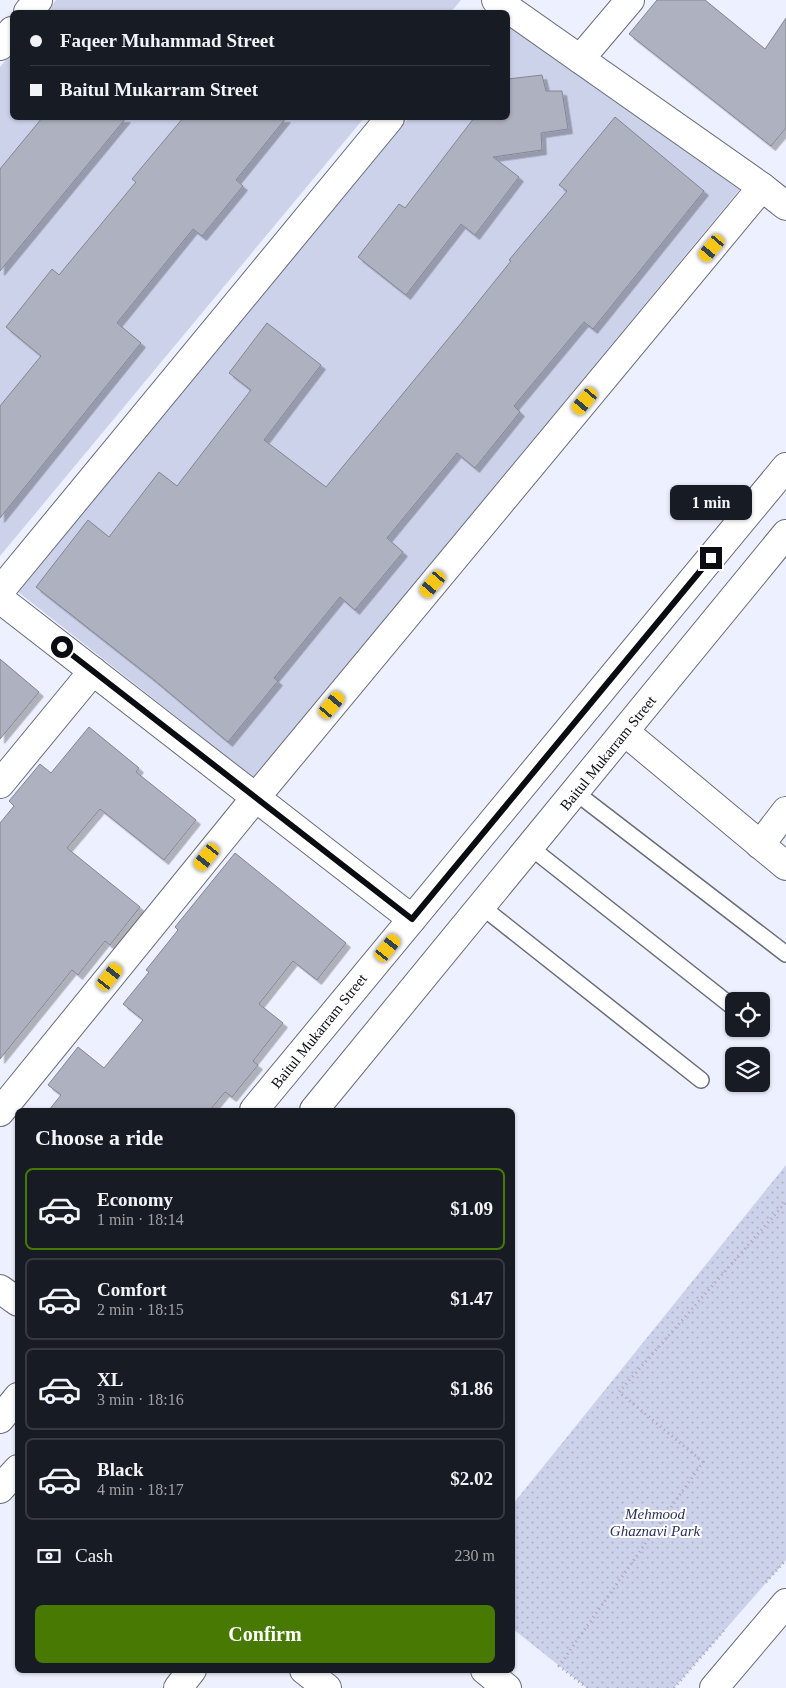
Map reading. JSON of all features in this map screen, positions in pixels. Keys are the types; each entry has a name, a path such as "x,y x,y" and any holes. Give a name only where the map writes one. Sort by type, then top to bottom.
{"street":[{"path":"30,10 38,0"},
{"path":"479,10 487,0"},
{"path":"496,0 762,187 786,206"},
{"path":"580,59 630,0"},
{"path":"0,46 10,34"},
{"path":"0,591 388,120"},
{"path":"0,1112 256,797 762,187"},
{"name":"Baitul Mukarram Street","path":"256,1108 786,467"},
{"name":"Baitul Mukarram Street","path":"316,1108 786,534"},
{"path":"0,599 412,919"},
{"path":"0,784 93,671"},
{"path":"625,732 786,866"},
{"path":"760,845 786,811"},
{"path":"0,1288 15,1300"},
{"path":"0,1419 15,1402"},
{"path":"0,1489 15,1472"},
{"path":"714,1688 786,1603"},
{"path":"178,1688 190,1673"},
{"path":"308,1673 327,1688"},
{"path":"488,1673 507,1688"}],"lane":[{"path":"575,792 786,954"},
{"path":"530,847 725,1001"},
{"path":"482,906 701,1080"}],"path":[{"path":"587,1688 559,1666 703,1462 619,1392 786,1202"}],"green space":[{"path":"56,0 461,0 453,10 48,10"},
{"path":"510,15 740,189 254,778 17,591 407,120 510,120"},
{"path":"10,54 10,120 362,120 0,556 0,67"},
{"name":"Mehmood Ghaznavi Park","path":"786,1165 786,1560 674,1688 587,1688 515,1631 515,1502"}],"building":[{"path":"657,0 705,0 765,49 786,18 786,128 771,146 629,34"},
{"path":"542,75 546,91 562,91 568,129 541,133 542,150 493,157 519,177 475,235 461,224 406,295 358,257 399,204 405,208 472,120 510,120 510,79"},
{"path":"615,117 704,191 593,329 584,322 514,406 520,412 475,468 457,453 387,538 403,552 355,610 340,597 274,678 278,681 228,742 153,679 36,587 88,520 109,537 159,472 177,486 251,390 229,373 267,323 321,365 264,440 326,487 567,191 559,185"},
{"path":"40,120 124,120 0,271 0,169"},
{"path":"181,120 284,120 236,180 243,186 202,236 193,229 117,323 141,343 0,518 0,406 41,356 6,327 52,269 59,275 136,182 132,179"},
{"path":"0,659 39,692 0,739"},
{"path":"89,727 139,768 136,772 196,820 164,860 100,809 67,848 140,907 110,945 105,941 78,975 72,970 0,1059 0,823 14,806 9,801 40,764 51,773"},
{"path":"235,853 346,943 317,980 293,961 259,1004 283,1023 253,1061 258,1065 232,1097 225,1092 212,1108 51,1108 61,1095 48,1085 78,1047 104,1068 143,1020 123,1004 149,972 146,970 178,930 175,927"}],"route":[{"path":"62,647 412,919 711,558"}]}
